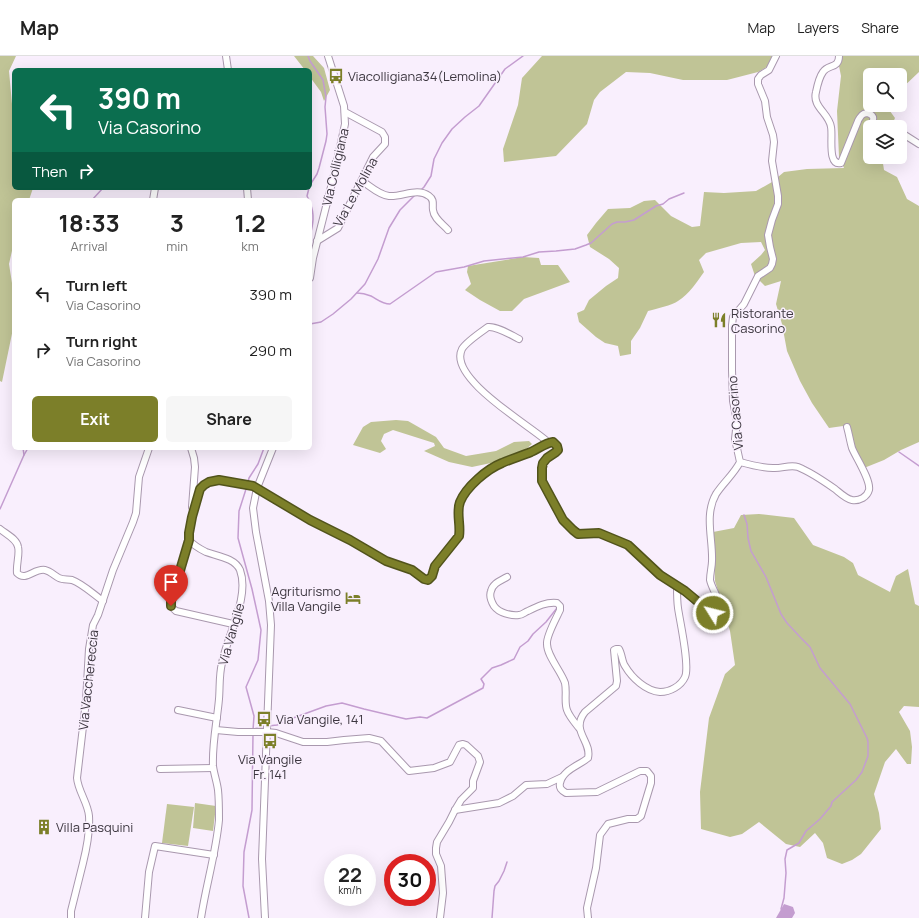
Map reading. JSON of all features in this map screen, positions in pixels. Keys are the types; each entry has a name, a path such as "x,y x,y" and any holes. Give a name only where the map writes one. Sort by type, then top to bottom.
{"street":[{"path":"226,56 228,68"},
{"name":"Via Colligiana","path":"312,263 345,124 345,112 342,100 328,56"},
{"name":"Via Casorino","path":"549,443 553,442 556,444 558,450 543,463 542,481 563,520 573,530 578,534 599,533 628,545 660,575 685,591 709,611 713,613 719,612 720,605 710,580 712,561 710,513 717,493 740,462 735,439 737,421 733,401 732,325 734,318 744,304 758,276 770,268 773,259 768,242 768,235 778,204 772,161 774,142 767,117 765,101 758,84 758,79 769,70 776,56"},
{"path":"839,56 839,60 836,65 826,68 823,72 815,94 817,104 827,117 832,128 832,154 835,163 841,163 861,116 867,113 872,116 873,120"},
{"name":"Via Le Molina","path":"317,241 338,228 373,157 385,144 385,137 382,132 345,112"},
{"path":"907,136 919,144"},
{"path":"362,181 380,193 389,196 415,192 430,196 433,200 433,211 436,218 448,230"},
{"path":"233,624 176,611 171,606 171,601 189,540 192,517 200,489 204,485 209,482 219,480 255,487 310,520 350,540 386,561 412,570 424,579 428,580 432,576 435,566 459,536 460,502 475,481 500,463 524,455 549,443 503,409 482,391 462,367 461,354 464,347 488,327 496,328 519,339"},
{"path":"740,462 752,466 775,468 796,467 818,478 844,496 852,500 860,500 866,496 869,488 864,472 852,447 847,427"},
{"name":"Via Vacchereccia","path":"71,918 71,911 88,839 89,826 88,809 77,778 92,630 113,570 136,513 139,477 148,450"},
{"path":"192,450 195,467 192,517"},
{"path":"265,918 262,859 271,625 253,514 253,503 255,487 272,450"},
{"path":"0,529 10,536 19,548 16,567 17,573 20,576 23,577 39,570 46,570 60,578 72,580 103,601"},
{"name":"Via Vangile","path":"189,540 192,544 203,550 237,564 242,576 242,594 240,605 222,662 213,751 213,768 218,794 219,812 214,855 201,918"},
{"path":"507,577 495,583 490,592 490,599 495,607 502,612 508,615 520,615 542,604 550,602 557,603 560,606 560,610 546,644 564,682 567,711 580,729"},
{"path":"455,810 498,803 513,796 526,785 547,784 562,777 588,758 588,751 579,722 584,712 616,686 617,681 614,650 619,649 622,654 624,665 643,686 660,692 668,692 680,684 686,677 687,668 678,607 677,586"},
{"path":"178,710 217,718"},
{"path":"216,730 276,733 303,742 327,742 369,738 381,741 409,771 434,768 450,762 459,745 466,745 478,756 480,762 473,781 473,788 461,800 437,842 436,854 441,866 443,893 440,918"},
{"path":"160,769 213,768"},
{"path":"562,777 560,787 566,792 597,792 640,771 647,770 651,776 651,783 641,816 637,819 628,819 608,824 600,835 596,868 587,908 588,918"},
{"path":"145,918 149,872 155,846 214,855"}],"green space":[{"path":"0,56 16,56 9,71 12,104 12,190 32,190 30,198 12,198 12,251 9,264 12,283 12,334 2,382 0,381"},
{"path":"294,56 313,56 324,68 330,90 324,101 321,92 312,80 312,68 303,68"},
{"path":"542,56 772,56 767,67 758,72 727,80 683,80 650,73 626,72 600,92 594,100 587,124 556,156 504,162 503,149 518,105 522,78"},
{"path":"837,56 919,56 919,72 907,83 907,68 863,68 863,112 891,112 895,118 894,120 863,120 863,164 883,164 884,170 897,177 907,199 919,206 919,442 884,460 864,468 854,446 850,425 829,428 812,403 800,381 787,351 782,324 776,304 781,281 765,286 755,276 751,264 765,250 761,242 741,243 706,253 699,260 704,272 686,295 672,304 648,311 640,328 631,341 631,354 620,356 618,346 605,343 596,337 579,322 577,313 584,310 589,300 618,278 619,268 609,259 590,247 587,235 608,209 630,208 644,201 655,200 671,216 692,227 700,226 704,192 724,193 756,191 772,182 784,172 807,169 844,168 839,157 837,111 841,76"},
{"path":"523,257 539,258 541,265 558,265 570,282 524,299 512,311 500,311 465,290 471,284 467,272 468,266"},
{"path":"396,420 408,421 436,437 444,448 466,456 496,451 514,442 529,441 532,444 524,451 491,463 472,467 449,462 424,451 435,446 434,443 393,430 384,434 381,441 386,449 380,453 353,445 363,427 371,422"},
{"path":"759,514 794,518 813,545 844,557 853,563 858,575 890,592 896,576 908,569 915,604 919,606 919,707 904,706 899,712 910,731 912,747 911,764 907,764 896,749 885,762 874,794 881,829 861,854 842,864 827,858 823,843 815,833 800,847 786,844 759,822 742,834 730,837 701,829 700,792 709,718 725,674 735,665 730,631 715,581 713,532 734,528 741,515"},
{"path":"195,803 216,806 213,831 193,828"},
{"path":"167,804 194,807 188,846 162,843"}],"shaded area":[{"path":"784,904 793,907 795,913 792,918 776,918"}],"waterway":[{"path":"308,56 323,80 326,97 326,141 317,174 312,182"},
{"path":"421,190 431,176 434,159 442,143 452,129 479,106 505,69 523,56"},
{"path":"94,198 101,190"},
{"path":"308,190 308,198"},
{"path":"357,293 362,293 390,304 436,272 464,267 484,261 523,257 539,252 575,249 591,243 612,224 634,220 656,206 684,193"},
{"path":"312,324 321,322 333,314 351,299 365,284 378,259 389,228 400,210 415,195"},
{"path":"312,208 312,228"},
{"path":"0,509 24,455 23,450"},
{"path":"24,455 27,450"},
{"path":"248,482 258,464 263,450"},
{"path":"899,452 919,466"},
{"path":"247,486 239,511 238,538 252,589 261,630 258,660 246,687 254,716 253,730"},
{"path":"744,515 747,524 751,551 766,577 781,614 787,623 810,647 820,668 850,704 868,742 868,756 862,772 856,780 832,802 831,806 820,819 806,831 799,843 787,850 785,859 786,873 784,898 781,909"},
{"path":"268,726 277,725 326,706 342,703 406,719 420,717 427,718 483,688 484,684 481,679 492,668 514,659 520,647 528,641 557,608"},
{"path":"253,729 265,727"},
{"path":"249,918 243,886 244,852 252,810 253,734"},
{"path":"492,918 495,886 499,881 507,862"}],"place":[{"name":"Viacolligiana34(Lemolina)","path":"336,76"},
{"name":"Ristorante Casorino","path":"719,320"},
{"name":"Agriturismo Villa Vangile","path":"353,598"},
{"name":"Via Vangile, 141","path":"264,719"},
{"name":"Via Vangile Fr. 141","path":"270,741"},
{"name":"Villa Pasquini","path":"44,827"}],"route":[{"path":"171,606 171,601 189,540 188,537 192,517 200,489 209,482 219,480 253,486 310,520 350,540 386,561 415,571 424,579 428,580 432,576 435,566 459,536 460,502 475,481 500,463 524,455 553,442 556,444 558,450 543,463 542,481 563,520 578,534 592,532 599,533 628,545 660,575 685,591 713,613"}]}
